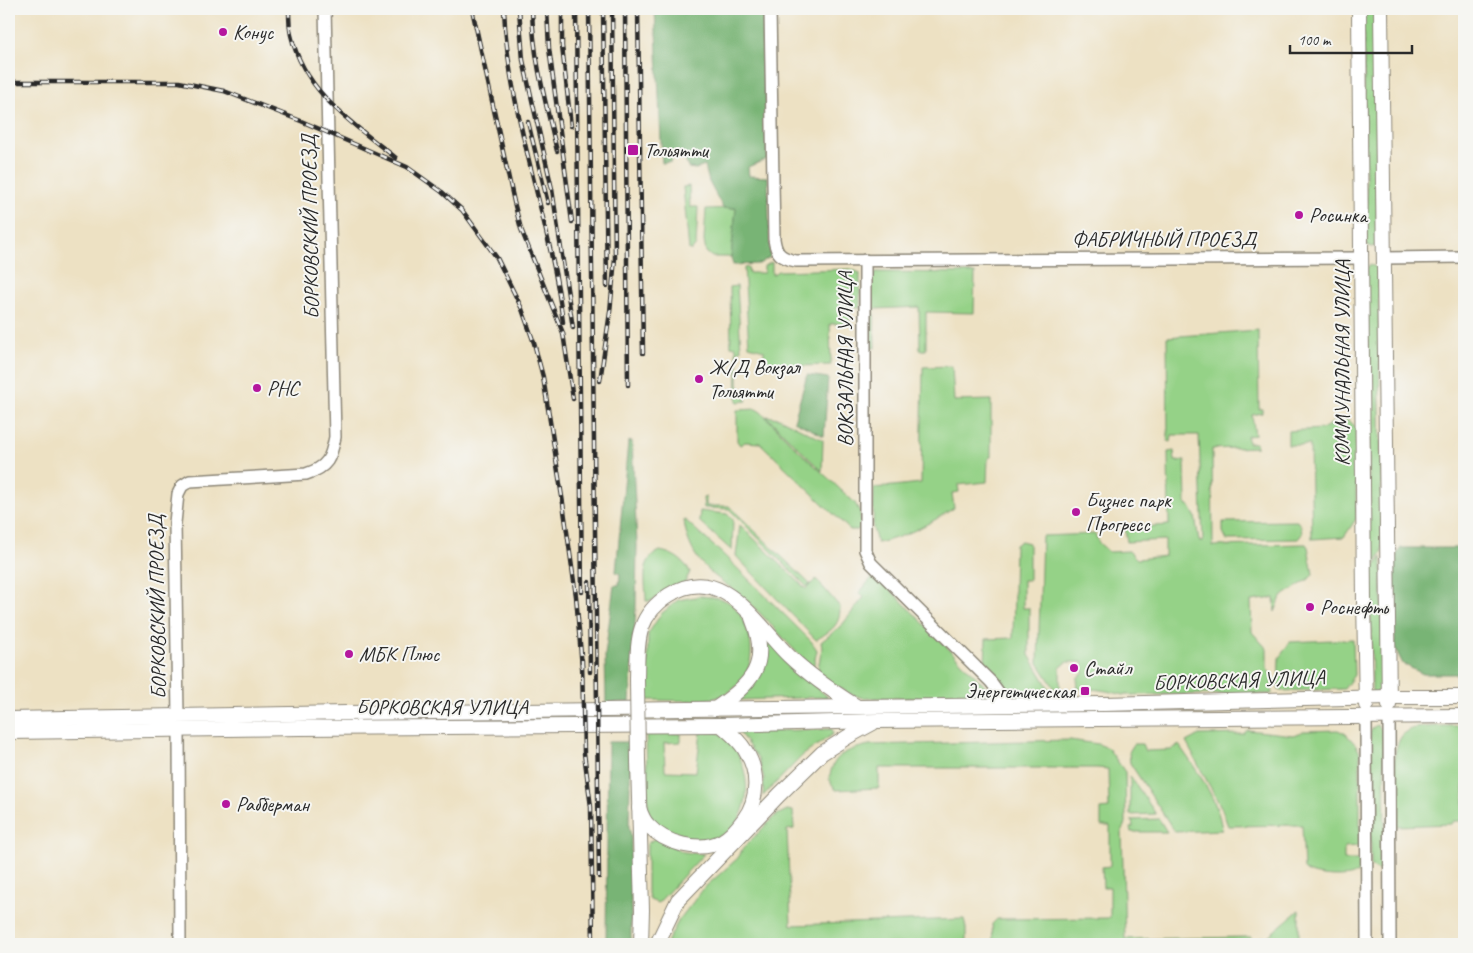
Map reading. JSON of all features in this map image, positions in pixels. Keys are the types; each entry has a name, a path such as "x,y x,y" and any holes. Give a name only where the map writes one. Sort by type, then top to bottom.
{"main road":[{"name":"КОММУНАЛЬНАЯ УЛИЦА","path":"1359,9 1366,716"},
{"name":"КОММУНАЛЬНАЯ УЛИЦА","path":"1381,9 1389,716"},
{"name":"ФАБРИЧНЫЙ ПРОЕЗД","path":"1361,258 1384,258"},
{"path":"641,944 642,910 637,679 641,625 649,611 674,592 686,588 710,587 728,594 749,610 789,655 830,690 857,706"},
{"path":"715,709 748,684 755,671 760,643 749,610"},
{"name":"БОРКОВСКАЯ УЛИЦА","path":"9,732 346,712 1008,705 1464,696"},
{"name":"БОРКОВСКАЯ УЛИЦА","path":"9,719 179,723 721,725 876,721 1464,716"},
{"name":"БОРКОВСКАЯ УЛИЦА","path":"657,944 678,900 689,887 822,753 876,721"},
{"path":"640,841 643,834 648,832 686,845 708,846 724,840 747,816 756,790 752,765 746,751 721,725"},
{"path":"639,808 643,819 658,834"},
{"path":"642,910 651,922 658,923 669,918"}],"street":[{"name":"БОРКОВСКИЙ ПРОЕЗД","path":"180,944 179,723 175,507 180,489 185,483 190,481 306,474 318,470 327,463 335,437 325,9"},
{"name":"ВОКЗАЛЬНАЯ УЛИЦА","path":"770,9 774,239 776,249 779,255 796,261 865,260 865,550 871,563 992,682 1008,705"},
{"name":"ФАБРИЧНЫЙ ПРОЕЗД","path":"1384,258 1464,257"},
{"name":"ФАБРИЧНЫЙ ПРОЕЗД","path":"865,260 1361,258"},
{"path":"1366,716 1367,944"},
{"path":"1389,716 1390,944"}],"green space":[{"path":"655,9 764,9 767,159 748,167 749,176 768,177 770,257 759,264 733,265 731,257 736,208 723,208 709,182 705,166 696,169 688,168 683,153 675,154 671,162 662,163"},
{"path":"1363,9 1377,9 1377,245 1372,247 1367,245"},
{"path":"689,186 690,207 698,207 696,245 692,250 689,250 683,187"},
{"path":"736,208 731,257 712,257 706,252 704,241 706,209"},
{"path":"772,262 772,275 778,271 851,269 860,273 860,308 851,306 849,323 830,324 831,365 764,367 764,350 749,346 744,268 748,267 749,273 764,273 764,266"},
{"path":"1371,265 1378,268 1382,553 1370,568 1367,267"},
{"path":"876,272 975,273 974,313 926,312 926,350 920,350 919,307 874,309 875,348 871,348 870,282"},
{"path":"737,286 741,350 738,351 738,385 747,401 737,402 736,347 731,346 730,287"},
{"path":"1258,330 1259,409 1262,409 1262,413 1252,415 1255,435 1247,436 1248,443 1256,443 1257,447 1212,449 1213,546 1306,544 1308,547 1313,574 1309,579 1281,597 1275,612 1274,598 1251,601 1252,632 1267,649 1267,669 1272,675 1272,694 1124,695 1101,690 1078,689 1077,678 1084,673 1082,662 1067,662 1060,668 1060,692 1057,692 1038,663 1042,536 1095,534 1099,543 1109,552 1129,551 1137,559 1165,556 1165,540 1127,542 1125,528 1169,525 1168,452 1174,451 1175,461 1185,461 1186,505 1189,505 1195,516 1199,541 1203,542 1199,435 1172,435 1171,442 1168,441 1167,337"},
{"path":"952,366 954,401 991,400 991,457 988,458 987,482 958,485 959,492 952,493 954,508 917,529 897,538 877,543 873,528 874,488 921,483 923,367"},
{"path":"807,375 828,378 824,436 794,421"},
{"path":"756,409 855,503 860,512 861,525 858,530 850,530 760,443 745,442 740,445 737,441 737,410"},
{"path":"766,416 779,418 823,440 822,471"},
{"path":"1346,418 1356,427 1356,519 1344,537 1312,539 1310,445 1288,445 1288,431 1322,429 1340,419"},
{"path":"632,441 637,545 636,607 630,702 606,703 605,655 614,585 619,585 620,574 616,572 628,442"},
{"path":"706,497 706,506 729,506 810,584 807,587 729,509 704,508 703,498"},
{"path":"700,511 727,514 733,519 732,551 699,521"},
{"path":"684,519 726,557 811,641 817,650 813,668 754,607 703,565 690,544"},
{"path":"1297,521 1301,526 1302,534 1298,539 1227,540 1223,532 1223,522"},
{"path":"740,525 806,589 816,579 840,607 840,614 834,627 816,640 736,556"},
{"path":"1021,541 1029,543 1029,580 1023,580 1023,608 1029,608 1029,655 1053,695 1022,700 1015,699 989,674 985,665 986,639 1013,638 1015,545"},
{"path":"1401,548 1464,548 1464,674 1423,674 1403,664 1395,648 1394,559"},
{"path":"660,551 669,553 677,558 690,572 685,582 651,601 646,601 646,566 653,555"},
{"path":"1382,557 1382,686 1379,694 1372,693 1370,572"},
{"path":"875,574 987,688 990,698 863,698 850,694 817,673 822,648 821,642 842,625 864,597 859,593"},
{"path":"701,596 718,598 728,602 741,615 748,632 751,653 750,663 746,672 734,689 717,698 647,700 648,634 661,614 678,600"},
{"path":"766,638 802,676 828,697 738,700 763,639"},
{"path":"1353,639 1354,675 1344,689 1280,691 1278,689 1279,658 1290,642"},
{"path":"1377,725 1382,730 1384,739 1385,866 1378,871 1371,866 1370,734 1372,728"},
{"path":"1434,726 1464,726 1464,821 1453,821 1451,824 1396,826 1394,823 1393,773 1394,760 1401,738 1411,729"},
{"path":"832,729 833,734 802,756 763,796 764,778 758,759 739,732"},
{"path":"1248,730 1293,735 1304,731 1338,730 1346,734 1356,745 1360,753 1360,846 1344,847 1344,860 1360,860 1360,870 1357,873 1342,877 1307,872 1304,869 1302,825 1228,826 1221,807 1186,742 1199,735 1243,734"},
{"path":"701,732 718,733 725,736 731,743 740,758 745,774 746,791 744,807 738,821 728,832 713,838 695,839 669,833 648,817 646,733 681,733 681,742 664,743 665,771 696,772"},
{"path":"1070,740 1098,744 1108,748 1125,772 1126,823 1122,830 1125,939 1251,937 1253,944 993,944 992,924 997,919 1110,918 1110,887 1103,887 1102,867 1110,866 1110,826 1101,826 1101,809 1109,808 1108,769 879,768 879,788 836,790 829,780 834,764 841,755 853,749 869,745"},
{"path":"608,742 631,742 629,828 631,835 631,944 606,944"},
{"path":"1134,744 1142,744 1145,751 1171,750 1179,745 1211,796 1220,818 1222,830 1175,832 1130,763 1129,752"},
{"path":"1130,776 1156,814 1130,815"},
{"path":"787,810 793,811 794,829 787,830 791,925 964,919 966,944 666,944 679,920 704,888 738,858 743,848 775,816"},
{"path":"1159,819 1167,832 1131,832 1130,828 1133,827 1132,820"},
{"path":"655,838 684,852 704,854 658,903 650,900 647,890 647,844"},
{"path":"1299,910 1299,944 1262,944 1260,937 1267,937"}],"railway":[{"path":"289,9 290,32 297,55 319,90 347,119 396,158"},
{"path":"472,9 514,202 521,229 563,333 573,399"},
{"path":"504,9 507,49 513,88 549,243 563,322"},
{"path":"519,9 523,60 552,189 573,328"},
{"path":"532,9 537,63 557,151"},
{"path":"547,9 549,48 572,222"},
{"path":"562,9 562,46 571,126"},
{"path":"576,9 582,592"},
{"path":"589,9 599,877"},
{"path":"603,9 607,286"},
{"path":"600,381 610,312 615,258 612,9"},
{"path":"625,9 628,385"},
{"path":"638,9 643,353"},
{"path":"9,82 179,82 224,91 301,121 407,167 442,192 462,210 497,258 522,309 543,377 576,596 582,667"},
{"path":"528,122 548,203"},
{"path":"589,582 590,672"},
{"path":"582,660 584,753 591,807 593,944"}],"place":[{"name":"Конус","path":"223,32"},
{"name":"Тольятти","path":"633,150"},
{"name":"Росинка","path":"1299,215"},
{"name":"Ж/Д Вокзал Тольятти","path":"699,379"},
{"name":"РНС","path":"257,388"},
{"name":"Бизнес парк Прогресс","path":"1076,512"},
{"name":"Роснефть","path":"1310,607"},
{"name":"МБК Плюс","path":"349,654"},
{"name":"Стайл","path":"1074,668"},
{"name":"Энергетическая","path":"1085,691"},
{"name":"Рабберман","path":"226,804"}]}
